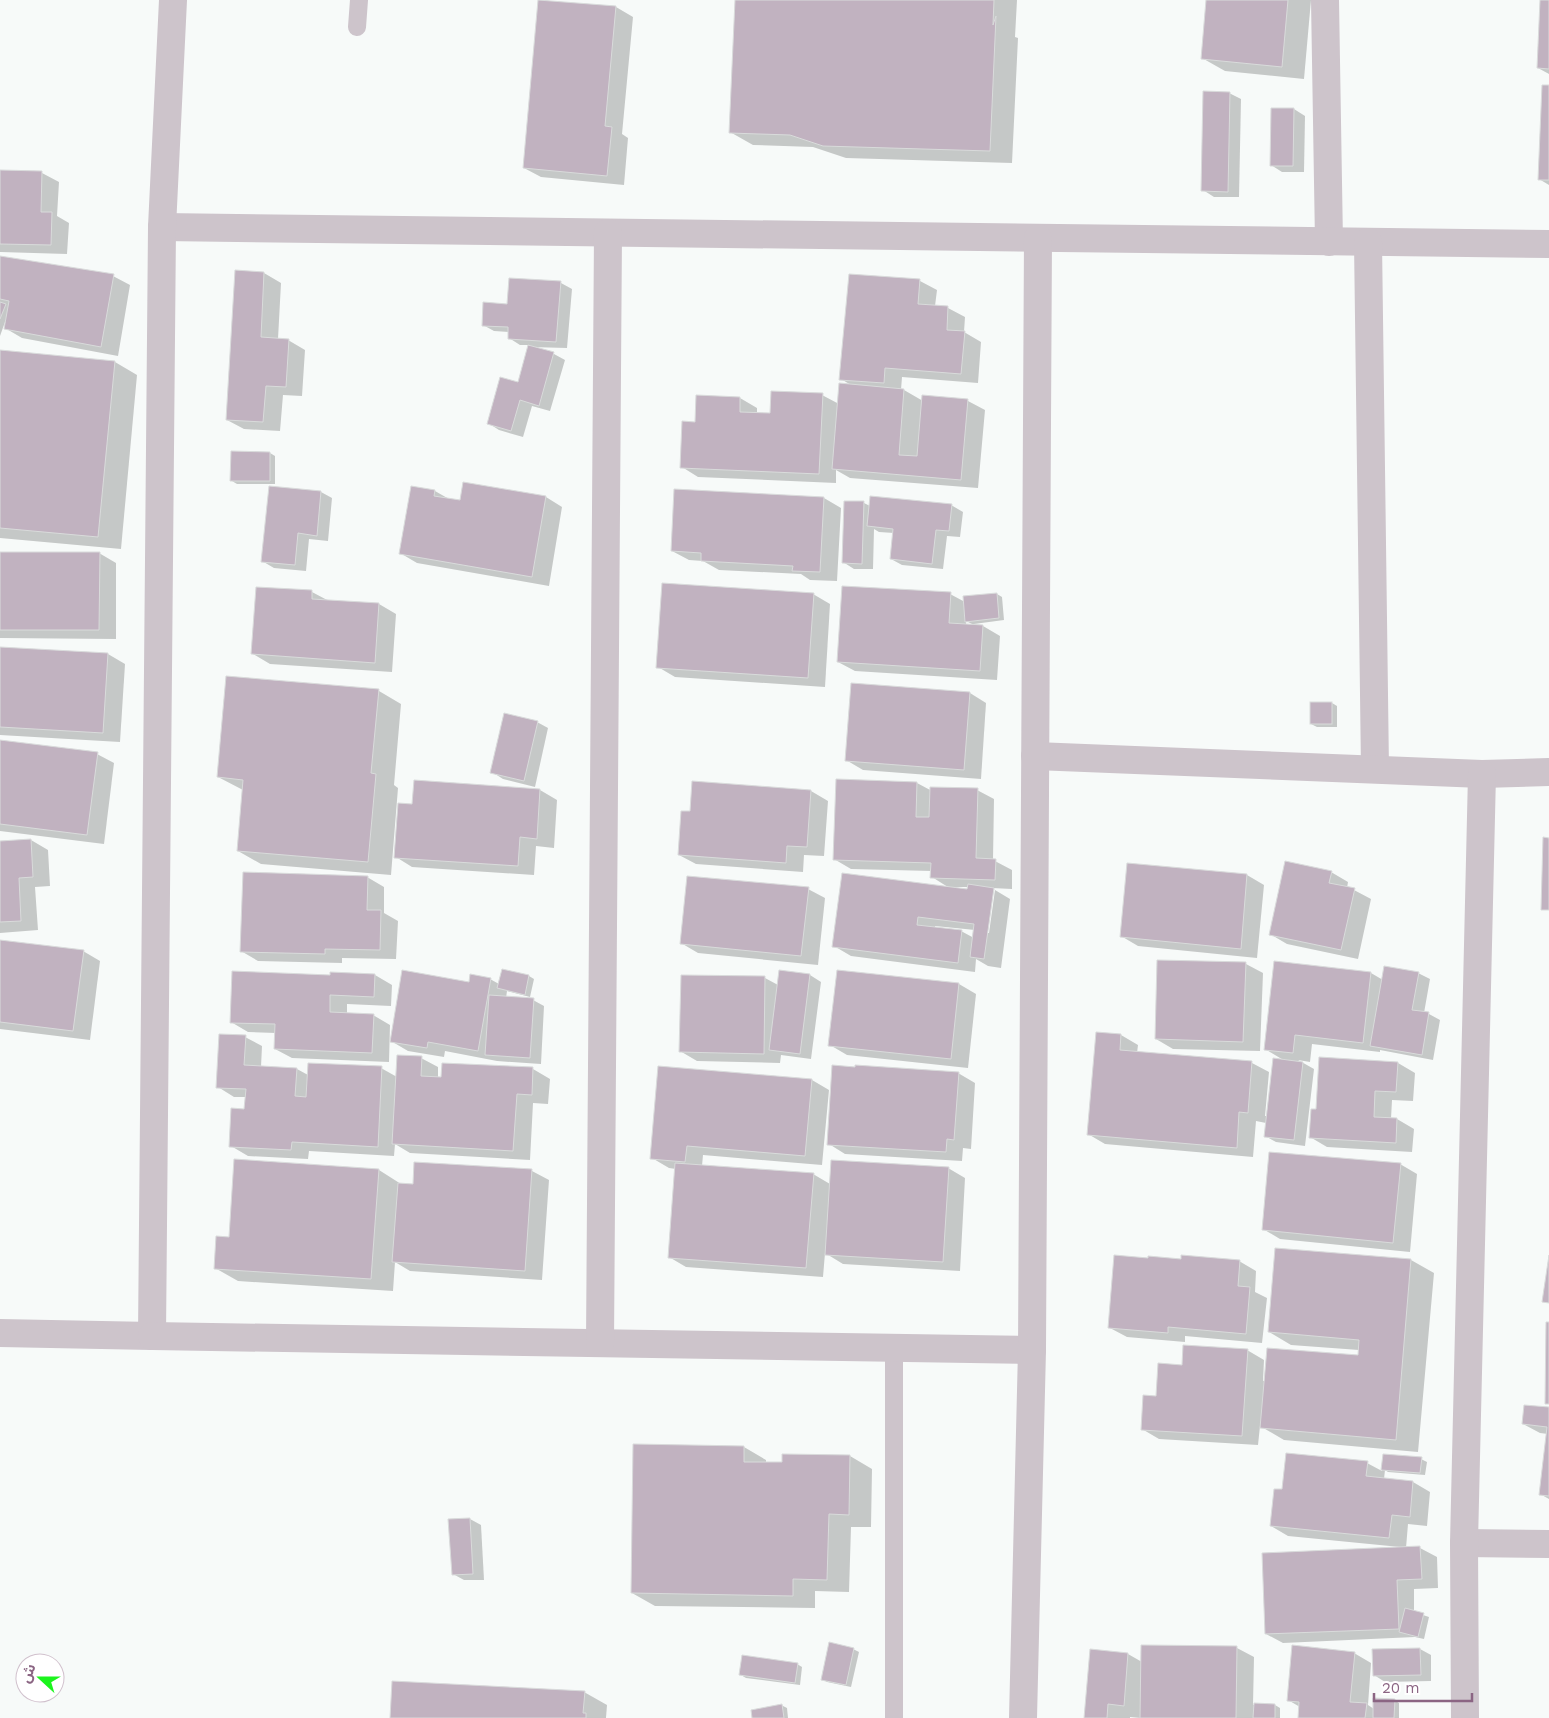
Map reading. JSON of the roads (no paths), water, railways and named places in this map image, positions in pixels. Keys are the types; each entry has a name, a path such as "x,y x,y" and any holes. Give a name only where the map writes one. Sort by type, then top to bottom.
{"street":[{"path":"152,1336 162,228 173,0"},
{"path":"1324,0 1329,242"},
{"path":"162,228 1549,244"},
{"path":"600,1343 608,233"},
{"path":"1023,1718 1032,1350 1038,238"},
{"path":"1368,242 1375,769"},
{"path":"1035,756 1482,774 1549,772"},
{"path":"1465,1718 1464,1543 1482,774"},
{"path":"0,1333 1032,1350"},
{"path":"1464,1543 1549,1544"}],"lane":[{"path":"357,27 359,0"},
{"path":"894,1348 894,1718"}]}
